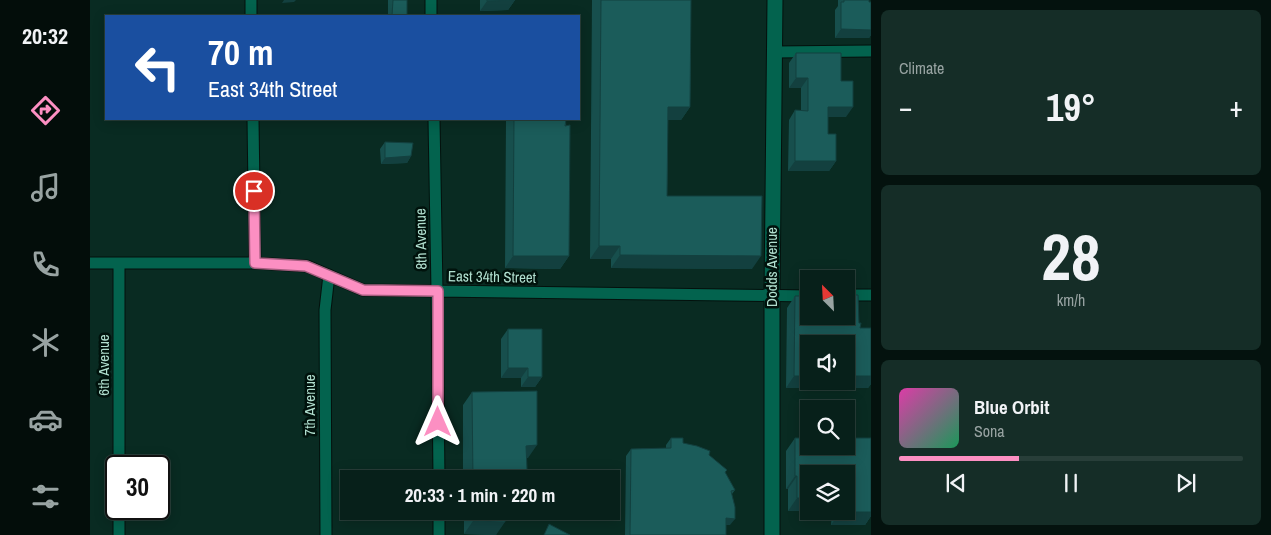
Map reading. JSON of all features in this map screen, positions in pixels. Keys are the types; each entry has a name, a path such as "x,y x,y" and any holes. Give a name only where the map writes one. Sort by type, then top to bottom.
{"street":[{"path":"251,0 251,15"},
{"path":"431,0 432,15"},
{"name":"Dodds Avenue","path":"772,535 775,0"},
{"path":"774,52 871,51"},
{"path":"253,120 255,263"},
{"name":"8th Avenue","path":"434,120 438,291 439,470"},
{"name":"East 34th Street","path":"90,264 255,263 306,266 363,290 800,296"},
{"name":"6th Avenue","path":"120,264 120,455"},
{"name":"7th Avenue","path":"326,535 325,310 329,275"},
{"path":"855,295 871,295"},
{"path":"120,520 120,535"},
{"path":"439,520 439,535"}],"building":[{"path":"393,0 407,0 407,15 392,15"},
{"path":"601,0 691,0 690,107 668,107 667,196 762,196 761,256 620,255 620,246 599,246"},
{"path":"844,0 869,0 871,2 871,30 841,29 841,2 844,2"},
{"path":"796,53 841,53 841,81 853,81 853,107 828,107 828,134 836,134 836,161 795,161 795,110 808,111 808,78 796,78"},
{"path":"514,120 566,120 565,126 570,125 569,256 513,256"},
{"path":"385,142 413,143 411,156 385,158"},
{"path":"855,295 858,295 860,328 871,328 871,376 855,376 855,335 800,335 800,376 794,376 795,296 800,296 800,325 855,325"},
{"path":"508,329 542,329 542,377 528,377 528,368 508,368"},
{"path":"537,391 537,445 526,446 527,470 473,470 472,392"},
{"path":"671,438 683,438 683,443 710,451 709,455 727,470 725,472 735,490 731,491 735,507 735,519 726,518 726,535 630,535 631,449 671,448"},
{"path":"795,438 800,438 800,455 855,455 855,438 871,438 871,512 855,512 855,465 800,465 800,498 797,498 797,476 795,476"},
{"path":"505,520 505,522 473,521"},
{"path":"549,524 570,535 544,535"}],"route":[{"path":"254,191 255,263 306,266 363,290 438,291 438,422"}]}
